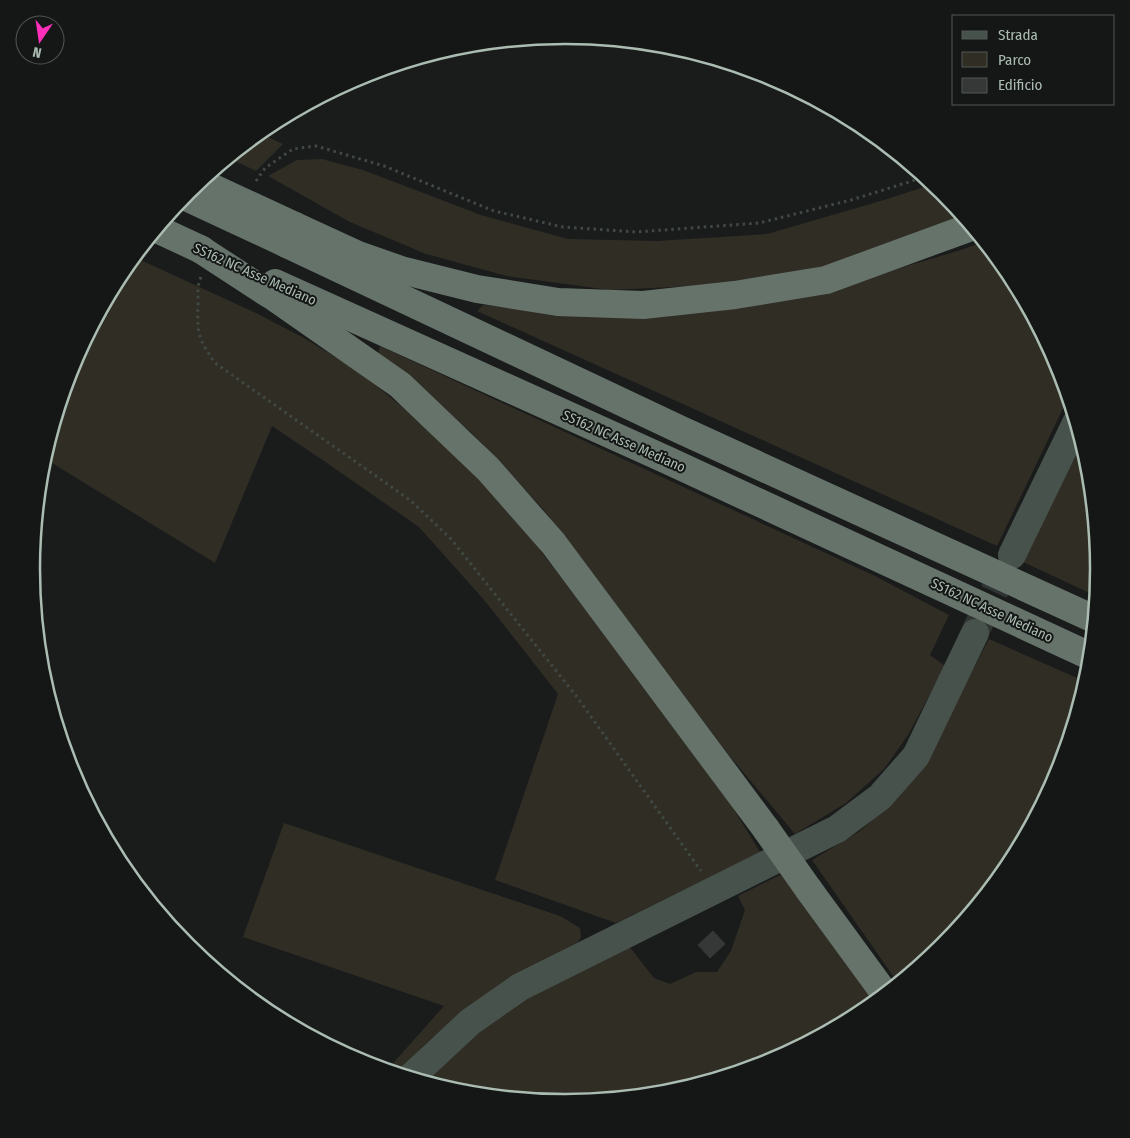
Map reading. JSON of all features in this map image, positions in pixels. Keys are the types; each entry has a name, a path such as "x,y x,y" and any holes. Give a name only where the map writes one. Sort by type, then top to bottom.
{"highway":[{"path":"207,186 291,235 681,430 1088,616"},
{"path":"193,199 291,235 401,270 477,289 558,302 644,305 735,295 826,280 965,229"},
{"name":"SS162 NC Asse Mediano","path":"163,232 272,288 667,460 1083,653"},
{"path":"272,288 400,385 488,469 553,543 766,828 881,989"}],"street":[{"path":"1012,555 1072,432"},
{"path":"416,1072 470,1022 520,987 837,829 880,797 916,756 975,633"}],"green space":[{"path":"267,137 283,144 256,171 235,161"},
{"path":"322,159 363,170 481,215 568,239 657,241 767,234 924,187 958,221 853,261 735,284 610,290 507,276 426,254 350,222 268,176 297,160"},
{"path":"978,244 1002,277 1036,337 1064,406 997,546 477,311 483,305 599,316 805,296"},
{"path":"140,260 256,313 304,338 358,371 439,437 510,511 711,772 760,852 616,923 495,880 558,694 485,601 419,527 272,426 215,563 51,462 68,400 80,368 110,306"},
{"path":"380,346 873,575 949,615 930,655 945,666 908,735 884,769 846,803 795,834 728,754 543,509 473,434 378,353"},
{"path":"1076,450 1086,500 1089,535 1089,593 1023,562"},
{"path":"989,639 1078,679 1062,738 1050,770 1020,832 982,889 960,915 894,978 812,860 860,831 895,799 929,754"},
{"path":"284,823 560,916 580,928 581,937 578,942 517,975 462,1011 423,1046 403,1068 392,1064 444,1006 243,937"},
{"path":"784,873 873,995 828,1024 766,1054 701,1076 667,1084 634,1090 599,1093 531,1093 496,1090 428,1076 487,1022 537,990 628,945 654,978 670,984 696,972 717,972 731,951 745,910 738,896"}],"building":[{"path":"713,931 725,944 710,958 698,945"}],"tunnel":[{"path":"976,630 1011,556"}]}
